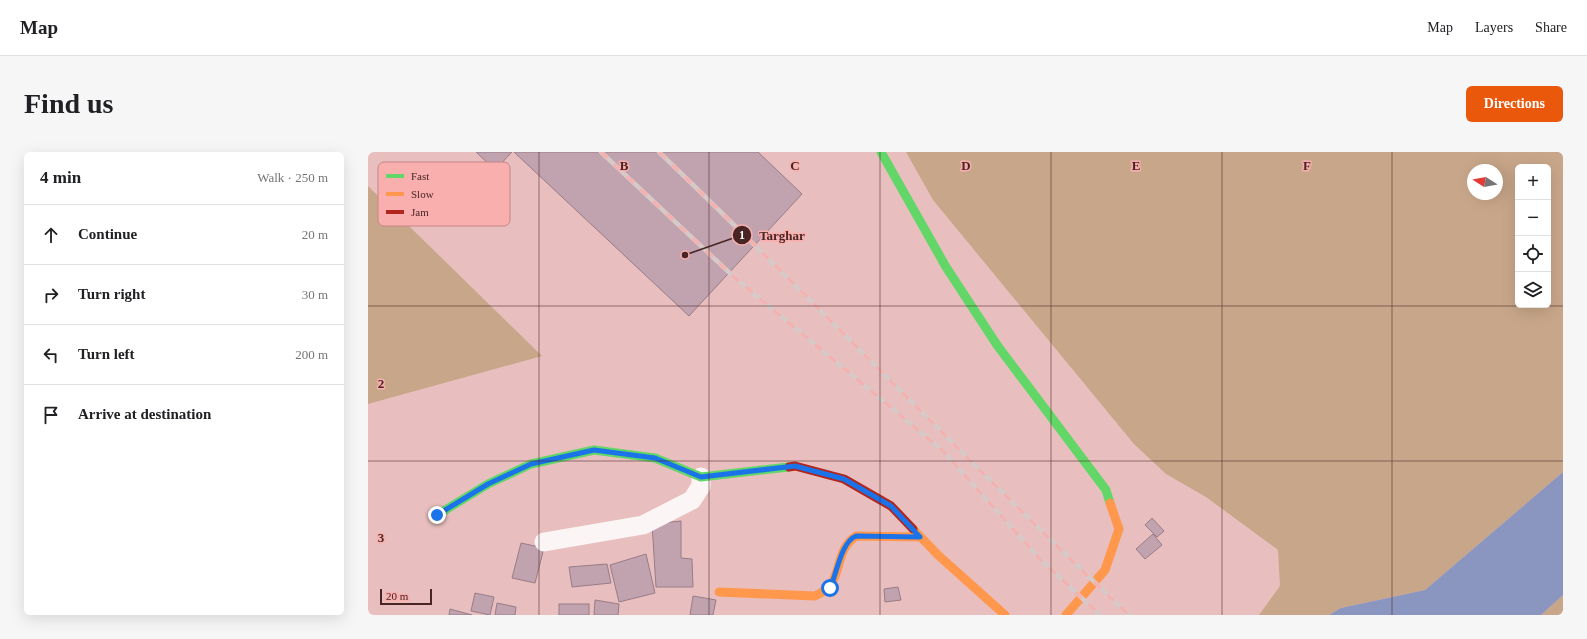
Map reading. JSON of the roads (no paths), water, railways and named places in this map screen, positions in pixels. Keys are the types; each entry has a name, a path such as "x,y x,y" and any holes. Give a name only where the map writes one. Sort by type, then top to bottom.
{"street":[{"path":"881,152 946,267 997,345 1106,490 1119,529 1105,570 1066,615"},
{"path":"437,515 488,484 531,464 594,450 655,458 701,477 795,466 844,479 891,506 920,537 1005,615"},
{"path":"544,542 644,525 692,500 701,486 701,477"},
{"path":"719,592 819,595 830,588 845,547 851,538 856,536 920,537"}],"water":[{"path":"1563,472 1563,595 1541,615 1329,615 1341,608 1425,590"}],"railway":[{"path":"601,152 735,278 942,450 1039,558 1100,615"},
{"path":"659,152 777,267 1010,500 1129,615"}],"place":[{"name":"Targhar","path":"685,255"}]}
